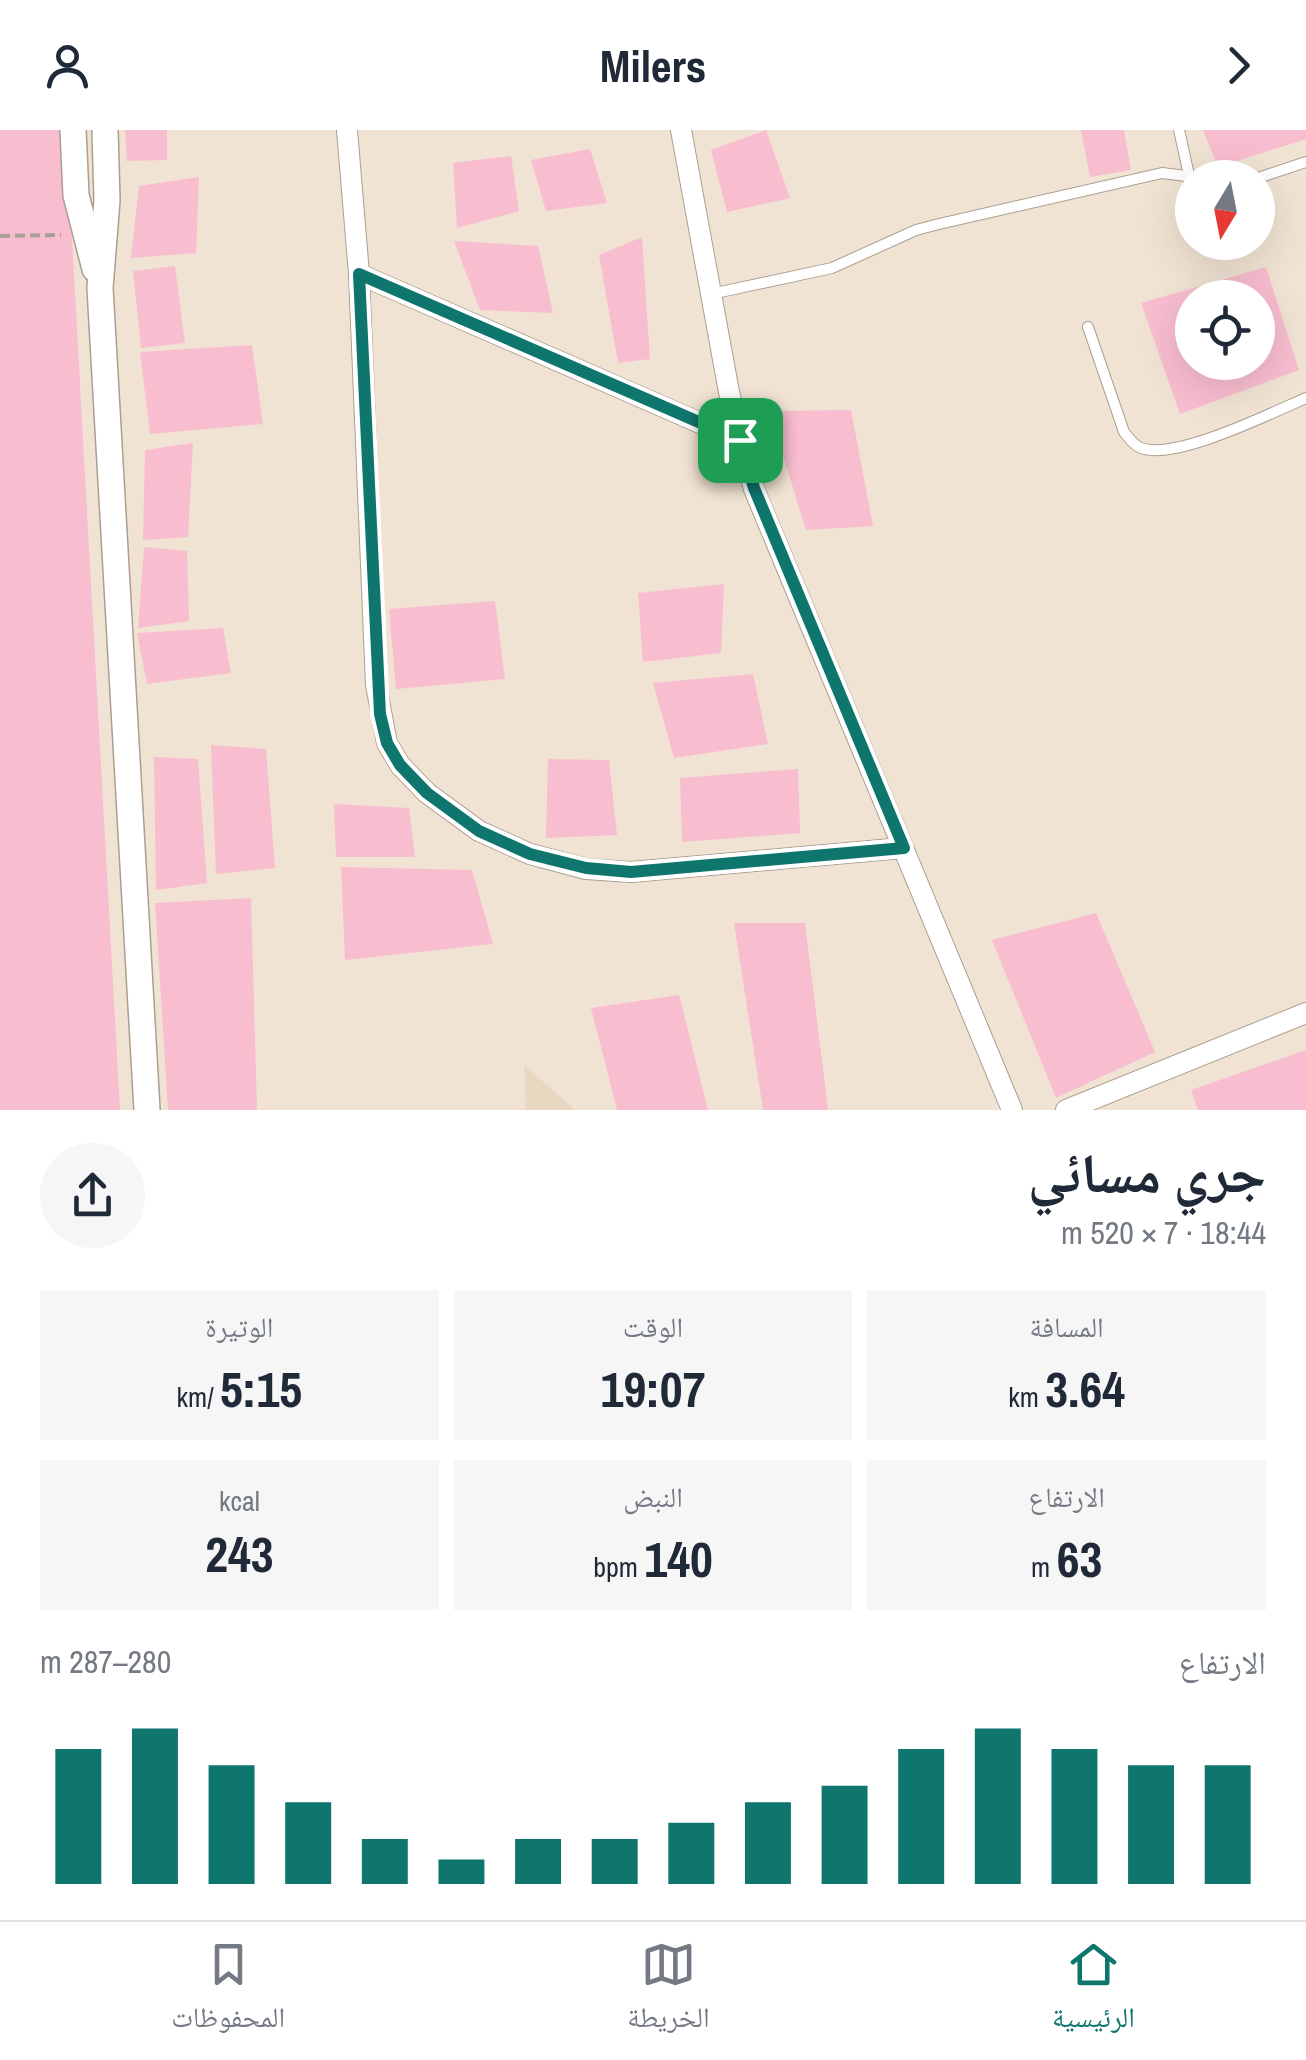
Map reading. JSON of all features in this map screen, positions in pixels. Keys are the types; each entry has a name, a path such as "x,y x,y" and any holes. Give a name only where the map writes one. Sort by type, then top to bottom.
{"street":[{"path":"74,130 76,195 100,288"},
{"path":"105,130 107,200 100,288 147,1110"},
{"path":"347,130 359,274 380,714 387,743 400,765 427,793 479,831 530,854 607,872 904,848"},
{"path":"680,130 740,440 754,488 1012,1110"},
{"path":"359,274 740,440"},
{"path":"1066,1110 1306,1013"}],"lane":[{"path":"1179,130 1186,160"},
{"path":"1275,172 1304,162 1306,177"},
{"path":"710,294 832,268 916,230 1175,172"},
{"path":"1088,327 1124,432 1143,449 1190,445 1306,398"}],"path":[{"path":"0,236 86,232"}],"shaded area":[{"path":"524,1065 575,1110 526,1110"}],"building":[{"path":"0,130 66,130 120,1110 0,1110"},
{"path":"125,130 167,130 167,160 127,161"},
{"path":"766,130 790,198 727,212 711,150"},
{"path":"1081,130 1124,130 1131,170 1090,177"},
{"path":"1203,130 1306,130 1306,139 1240,160 1215,160"},
{"path":"590,149 607,203 546,211 531,160"},
{"path":"511,156 519,211 457,228 453,163"},
{"path":"199,177 196,253 131,258 139,186"},
{"path":"642,237 650,359 618,363 599,255"},
{"path":"454,241 538,246 553,313 480,310"},
{"path":"175,266 185,343 141,348 133,271"},
{"path":"1266,267 1270,280 1221,280"},
{"path":"1175,293 1175,380 1272,380 1180,414 1141,303"},
{"path":"1275,295 1299,370 1275,379"},
{"path":"252,345 263,424 150,434 140,352"},
{"path":"851,410 873,526 806,530 769,411"},
{"path":"193,443 188,537 143,540 145,450"},
{"path":"144,547 187,551 189,621 138,628"},
{"path":"724,584 721,653 643,662 638,593"},
{"path":"495,601 505,679 396,689 389,609"},
{"path":"223,628 231,673 147,684 137,633"},
{"path":"753,674 768,744 674,758 653,683"},
{"path":"211,745 266,749 275,868 216,874"},
{"path":"154,757 198,759 207,883 156,890"},
{"path":"548,759 609,760 617,835 546,838"},
{"path":"798,769 800,833 682,842 680,778"},
{"path":"334,804 409,808 415,857 336,857"},
{"path":"341,867 472,870 493,944 345,960"},
{"path":"251,898 257,1110 168,1110 155,903"},
{"path":"1096,913 1155,1052 1056,1098 992,940"},
{"path":"734,923 805,923 828,1110 763,1110"},
{"path":"679,995 708,1110 617,1110 591,1008"},
{"path":"1306,1050 1306,1110 1198,1110 1191,1090"}],"route":[{"path":"359,274 740,440 754,488 904,848 607,872 530,854 479,831 427,793 400,765 387,743 376,685 359,274"}]}
